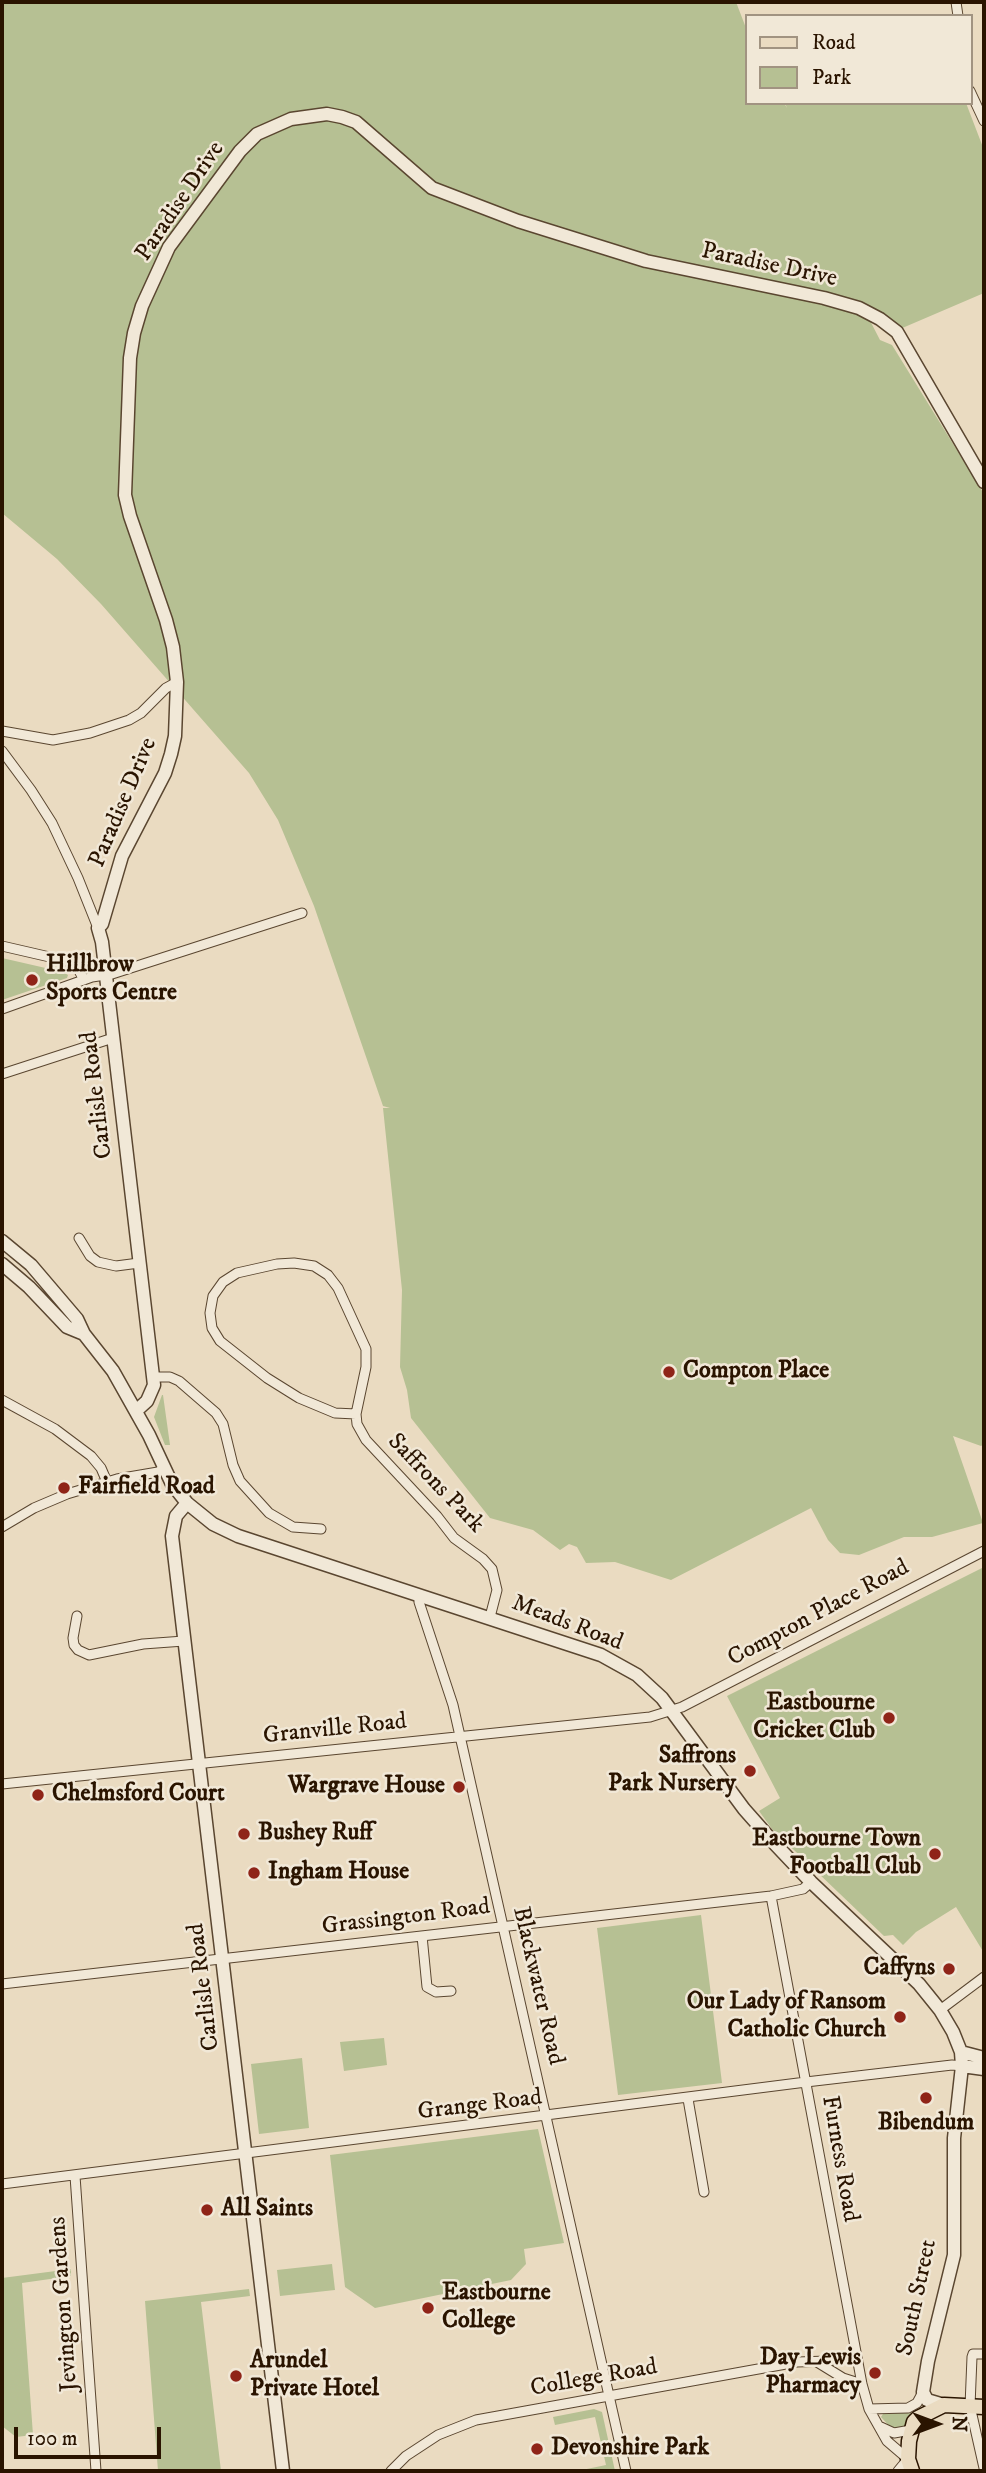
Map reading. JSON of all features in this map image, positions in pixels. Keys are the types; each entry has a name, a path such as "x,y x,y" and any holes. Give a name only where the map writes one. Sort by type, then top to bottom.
{"main road":[{"path":"910,2465 911,2430 922,2414 944,2405 977,2407"}],"street":[{"path":"972,94 984,121"},
{"name":"Paradise Drive","path":"98,928 102,924 122,856 164,773 174,736 177,682 166,620 125,495 128,386 134,333 146,295 169,247 210,189 257,134 291,119 327,114 356,122 432,188 518,221 646,261 859,308 897,332 984,482"},
{"path":"2,731 53,740 90,733 129,720 141,713 166,688 177,682"},
{"name":"Carlisle Road","path":"2,751 51,823 78,878 98,928 153,1377"},
{"path":"2,1009 84,980 302,913"},
{"path":"2,946 73,963 84,980"},
{"path":"2,1074 113,1038"},
{"path":"79,1238 90,1256 98,1262 116,1266 139,1263"},
{"name":"Meads Road","path":"2,1241 31,1265 77,1319 84,1334 101,1353 136,1411 172,1483 187,1503 213,1524 238,1536 601,1655 637,1675 662,1698 744,1809 811,1882 908,1971 940,2010 953,2032 961,2059"},
{"name":"Meads Road","path":"2,1264 29,1287 67,1327 84,1334"},
{"path":"277,1264 314,1266 328,1275 338,1288 366,1349 366,1367 356,1413 335,1413 299,1398 226,1347 215,1334 210,1320 214,1296 223,1282 237,1273 277,1264"},
{"path":"136,1411 151,1395 153,1377 170,1377 179,1381 216,1413 223,1423 233,1465 240,1481 269,1513 293,1527 321,1529"},
{"path":"2,1400 55,1429 91,1456 101,1468 107,1482"},
{"name":"Saffrons Park","path":"356,1413 357,1424 366,1440 454,1538 492,1569 497,1579 497,1590 490,1617"},
{"path":"2,1527 56,1499 107,1482 148,1475 165,1468"},
{"name":"Carlisle Road","path":"187,1503 176,1516 172,1536 283,2471"},
{"name":"Compton Place Road","path":"672,1711 984,1551"},
{"name":"Blackwater Road","path":"419,1595 460,1737 626,2471"},
{"path":"78,1616 74,1645 78,1650 89,1654 142,1644 184,1641"},
{"name":"Granville Road","path":"2,1784 650,1717 672,1711"},
{"name":"Grassington Road","path":"2,1984 771,1896 803,1889 811,1882"},
{"name":"Furness Road","path":"771,1896 856,2355 869,2409 880,2426"},
{"path":"422,1936 427,1987 436,1992 451,1991"},
{"path":"940,2010 984,1978"},
{"path":"961,2059 984,2058"},
{"path":"961,2059 984,2069"},
{"name":"Grange Road","path":"2,2184 952,2065 961,2059"},
{"name":"South Street","path":"869,2409 908,2408 917,2403 923,2392 954,2255 954,2138 961,2059"},
{"path":"688,2099 704,2192"},
{"name":"Jevington Gardens","path":"75,2176 96,2471"},
{"path":"984,2354 973,2354 972,2357 984,2469"},
{"name":"College Road","path":"391,2471 406,2456 438,2435 476,2420 797,2362 817,2362 856,2355"},
{"path":"817,2362 843,2378 862,2384"},
{"path":"923,2392 927,2400 944,2405"},
{"path":"880,2426 894,2433 911,2430"},
{"path":"880,2426 887,2441 910,2465 898,2471"}],"green space":[{"path":"2,2 736,2 744,23 744,105 785,105 787,108 786,105 967,105 984,150 984,293 893,332 864,309 880,340 892,345 984,494 984,1444 981,1446 953,1436 983,1523 932,1537 904,1537 859,1555 840,1553 828,1540 811,1508 671,1580 615,1562 586,1563 577,1547 569,1544 560,1550 533,1530 490,1518 411,1418 400,1367 402,1290 383,1108 390,1108 383,1106 314,906 278,820 249,773 101,604 57,559 2,513"},
{"name":"Hillbrow Sports Centre","path":"2,958 68,975 67,978 2,1000"},
{"path":"162,1395 170,1445 165,1445 154,1417"},
{"path":"984,1567 984,1953 956,1907 916,1932 903,1945 893,1935 884,1936 772,1829 759,1811 780,1798 727,1696"},
{"path":"701,1915 722,2083 618,2095 597,1928"},
{"path":"384,2038 387,2065 344,2071 340,2042"},
{"path":"302,2058 309,2128 259,2134 251,2064"},
{"path":"538,2129 564,2243 524,2249 526,2264 511,2280 375,2308 345,2287 330,2155"},
{"path":"332,2264 335,2290 280,2296 277,2270"},
{"path":"71,2269 71,2276 22,2283 33,2435 16,2437 2,2426 2,2278"},
{"path":"249,2289 250,2296 201,2302 221,2471 158,2471 145,2301"},
{"path":"594,2409 602,2412 615,2471 577,2471 606,2465 595,2417 555,2425 553,2417"},
{"path":"911,2412 908,2425 904,2429 892,2429 881,2417 883,2414"}],"place":[{"name":"Hillbrow Sports Centre","path":"32,980"},
{"name":"Compton Place","path":"669,1372"},
{"name":"Fairfield Road","path":"64,1488"},
{"name":"Eastbourne Cricket Club","path":"889,1718"},
{"name":"Saffrons Park Nursery","path":"750,1771"},
{"name":"Wargrave House","path":"459,1787"},
{"name":"Chelmsford Court","path":"38,1795"},
{"name":"Bushey Ruff","path":"244,1834"},
{"name":"Eastbourne Town Football Club","path":"935,1854"},
{"name":"Ingham House","path":"254,1873"},
{"name":"Caffyns","path":"949,1969"},
{"name":"Our Lady of Ransom Catholic Church","path":"900,2017"},
{"name":"Bibendum","path":"926,2098"},
{"name":"All Saints","path":"207,2210"},
{"name":"Eastbourne College","path":"428,2308"},
{"name":"Day Lewis Pharmacy","path":"875,2373"},
{"name":"Arundel Private Hotel","path":"236,2376"},
{"name":"Devonshire Park","path":"537,2449"}]}
